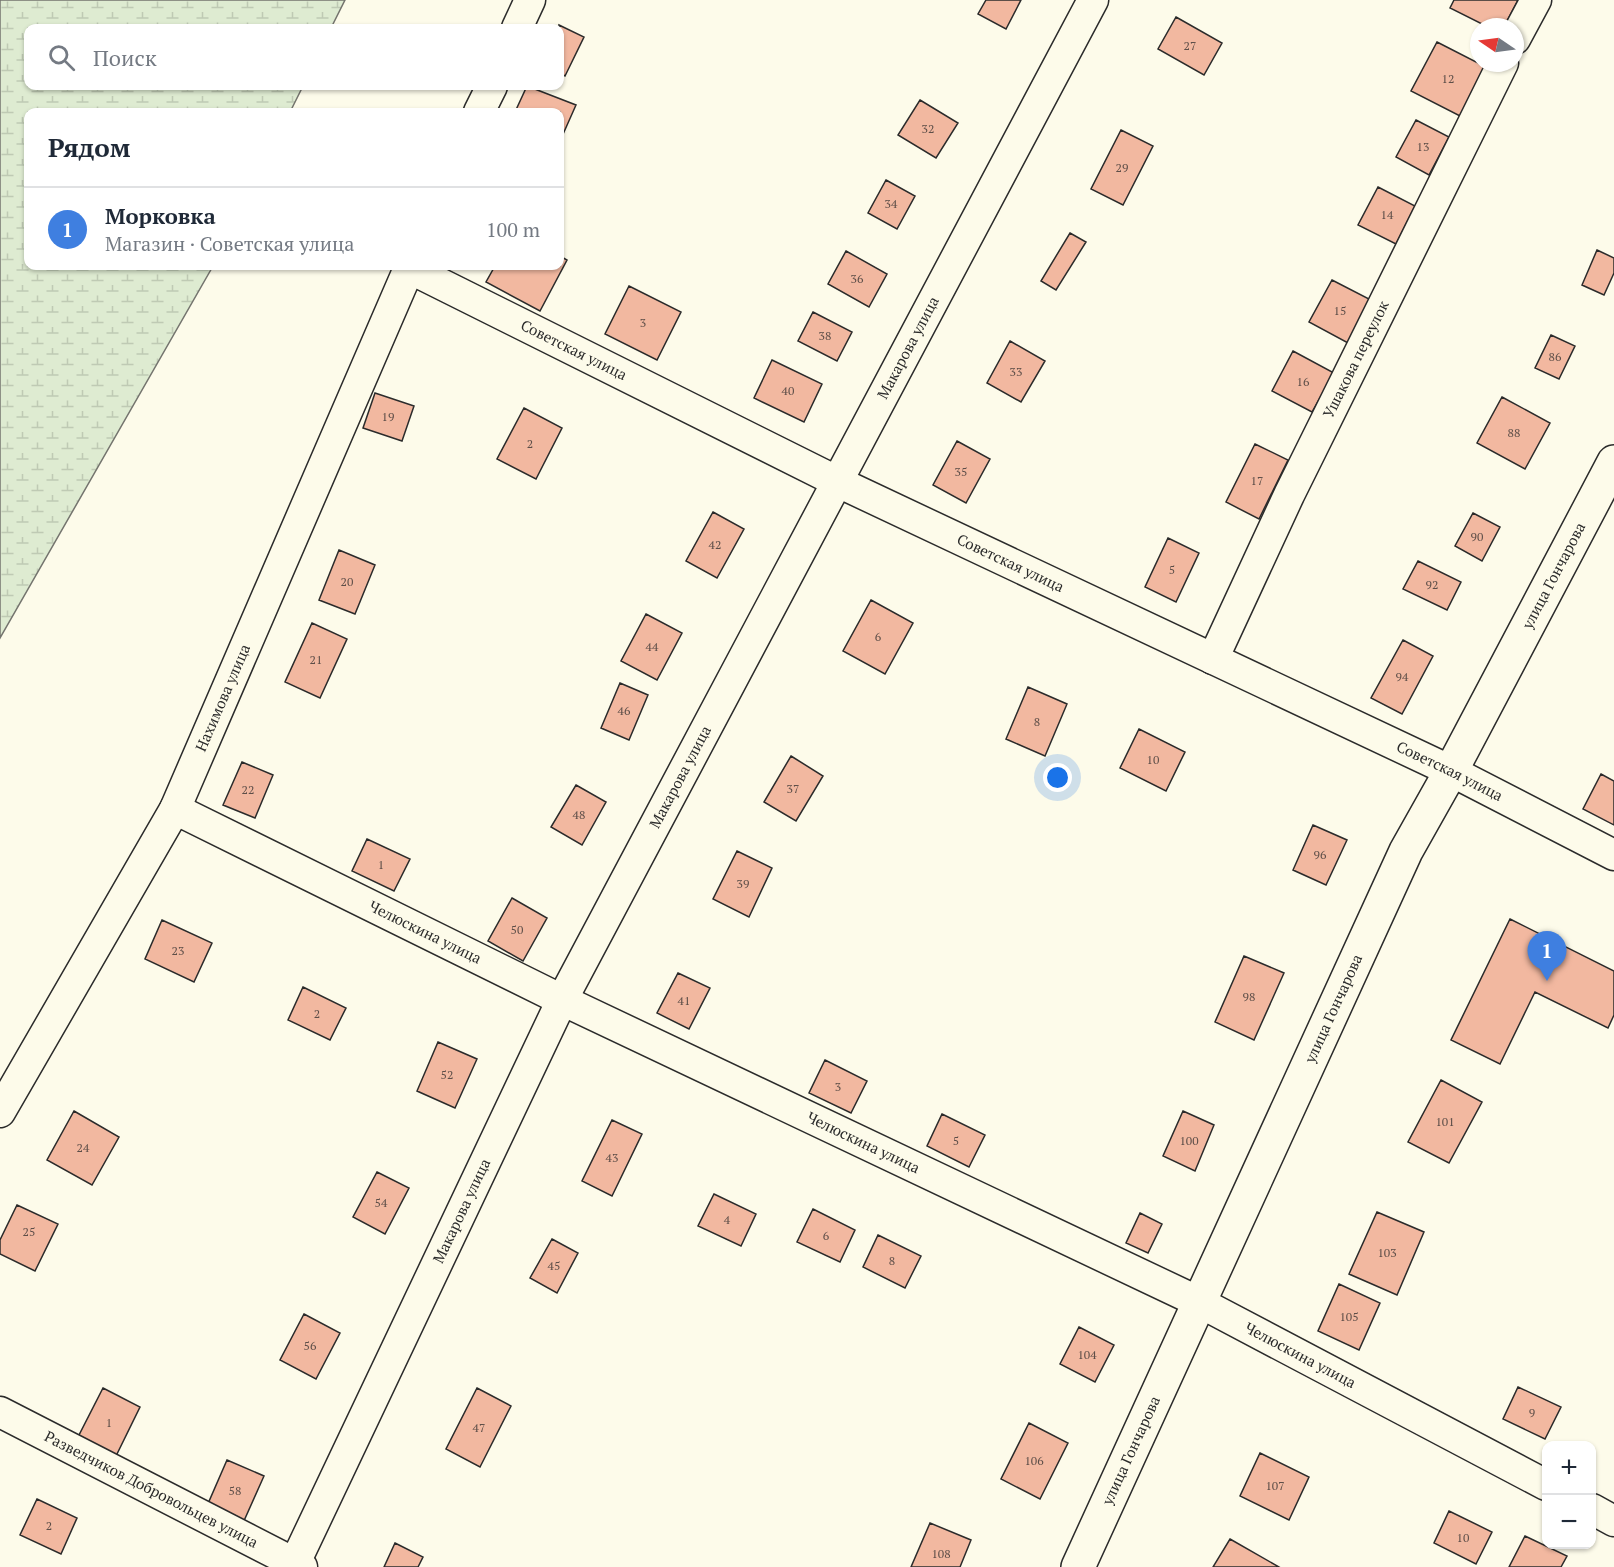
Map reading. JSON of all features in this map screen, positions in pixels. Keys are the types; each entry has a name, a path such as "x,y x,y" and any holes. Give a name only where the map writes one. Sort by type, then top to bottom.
{"street":[{"path":"519,24 530,0"},
{"name":"Макарова улица","path":"296,1566 562,1000 1093,0"},
{"path":"1524,22 1536,0"},
{"name":"Ушакова переулок","path":"1213,659 1289,495 1499,72"},
{"path":"481,108 490,90"},
{"name":"Нахимова улица","path":"0,1112 175,810 408,270"},
{"name":"Советская улица","path":"415,270 838,482 1452,771 1614,855"},
{"name":"улица Гончарова","path":"1078,1567 1406,851 1452,771 1614,462"},
{"name":"Челюскина улица","path":"175,810 562,1000 1199,1302 1542,1483"},
{"name":"Разведчиков Добровольцев улица","path":"0,1412 296,1566"},
{"path":"1596,1511 1614,1521"}],"green space":[{"path":"0,0 345,0 333,24 24,24 24,90 301,90 292,108 24,108 24,270 211,270 0,638"}],"building":[{"path":"986,0 1021,0 1006,29 978,14"},
{"path":"1454,0 1518,0 1509,18 1470,18 1450,8"},
{"path":"1176,17 1222,43 1204,75 1158,49"},
{"path":"564,27 584,37 564,75"},
{"path":"1437,42 1470,59 1470,72 1483,72 1460,116 1411,91"},
{"path":"525,90 537,90 576,105 564,132 564,108 517,108"},
{"path":"920,100 958,123 936,158 898,135"},
{"path":"1416,120 1449,137 1429,175 1396,157"},
{"path":"1121,130 1153,146 1123,205 1091,189"},
{"path":"886,180 915,196 897,229 868,213"},
{"path":"1378,187 1415,206 1396,244 1358,225"},
{"path":"1070,233 1086,242 1056,290 1041,281"},
{"path":"1597,250 1614,258 1614,273 1604,295 1582,285"},
{"path":"846,251 887,274 869,307 828,284"},
{"path":"493,270 562,270 540,311 486,282"},
{"path":"1332,280 1371,300 1348,343 1309,322"},
{"path":"629,286 681,312 657,360 605,334"},
{"path":"813,312 852,332 837,361 798,341"},
{"path":"1551,335 1575,346 1559,379 1535,368"},
{"path":"1010,341 1045,361 1021,402 987,383"},
{"path":"1293,351 1334,373 1312,412 1272,391"},
{"path":"772,360 822,384 804,422 754,398"},
{"path":"375,393 414,406 402,441 363,428"},
{"path":"1502,397 1550,423 1525,469 1477,443"},
{"path":"524,408 562,428 536,479 497,459"},
{"path":"957,441 990,459 966,503 933,485"},
{"path":"1255,444 1288,460 1259,519 1226,502"},
{"path":"713,512 744,529 717,578 686,561"},
{"path":"1473,513 1500,527 1482,561 1455,546"},
{"path":"1168,538 1199,553 1176,602 1145,587"},
{"path":"339,550 375,565 355,614 319,600"},
{"path":"1418,561 1461,582 1447,610 1403,589"},
{"path":"871,600 913,623 885,674 843,651"},
{"path":"646,614 682,633 657,680 621,661"},
{"path":"312,623 347,639 320,698 285,682"},
{"path":"1403,640 1433,656 1402,714 1371,698"},
{"path":"620,683 648,695 629,740 601,728"},
{"path":"1028,687 1067,704 1045,756 1006,739"},
{"path":"1139,729 1185,752 1166,791 1120,768"},
{"path":"791,756 823,776 796,821 764,802"},
{"path":"242,762 273,775 255,818 223,805"},
{"path":"1601,774 1614,781 1614,825 1583,809"},
{"path":"576,785 606,802 582,845 551,827"},
{"path":"1313,825 1347,840 1326,885 1293,870"},
{"path":"367,839 410,859 394,891 352,871"},
{"path":"737,851 772,868 749,917 713,899"},
{"path":"512,898 547,918 523,961 488,941"},
{"path":"1510,919 1614,971 1614,1015 1608,1028 1535,992 1500,1064 1451,1040"},
{"path":"162,920 212,943 194,982 145,959"},
{"path":"1244,956 1284,973 1254,1040 1215,1022"},
{"path":"678,973 710,988 689,1029 657,1013"},
{"path":"303,987 346,1008 330,1040 288,1020"},
{"path":"438,1042 477,1059 455,1108 417,1091"},
{"path":"825,1060 867,1081 851,1113 809,1093"},
{"path":"1441,1080 1482,1102 1449,1163 1408,1142"},
{"path":"74,1111 119,1137 92,1185 47,1160"},
{"path":"1183,1111 1214,1125 1195,1171 1163,1156"},
{"path":"942,1114 985,1135 969,1167 927,1146"},
{"path":"612,1120 642,1134 612,1196 582,1181"},
{"path":"377,1172 409,1188 385,1234 353,1217"},
{"path":"714,1194 756,1214 741,1246 698,1226"},
{"path":"17,1205 58,1224 35,1271 0,1254 0,1240"},
{"path":"813,1209 855,1230 840,1262 797,1242"},
{"path":"1377,1212 1424,1232 1397,1295 1349,1274"},
{"path":"1140,1213 1162,1224 1148,1253 1126,1243"},
{"path":"878,1235 921,1256 905,1288 863,1267"},
{"path":"552,1239 578,1253 557,1293 530,1278"},
{"path":"1339,1284 1380,1303 1359,1350 1318,1331"},
{"path":"304,1314 340,1333 316,1379 280,1360"},
{"path":"1079,1327 1114,1345 1095,1382 1060,1364"},
{"path":"1518,1387 1561,1407 1545,1439 1503,1419"},
{"path":"103,1388 140,1407 115,1458 77,1439"},
{"path":"477,1388 511,1406 480,1467 446,1449"},
{"path":"1029,1423 1068,1443 1040,1499 1001,1479"},
{"path":"1260,1453 1309,1477 1289,1520 1240,1496"},
{"path":"227,1460 264,1476 243,1523 207,1506"},
{"path":"37,1499 77,1518 61,1554 20,1535"},
{"path":"1449,1511 1492,1532 1476,1564 1434,1543"},
{"path":"930,1523 971,1540 960,1567 911,1567"},
{"path":"1525,1536 1542,1544 1542,1549 1552,1549 1567,1556 1561,1567 1509,1567"},
{"path":"1230,1539 1279,1567 1213,1567"},
{"path":"395,1543 423,1557 418,1567 384,1567"}],"place":[{"name":"Морковка","path":"1547,981"}]}
